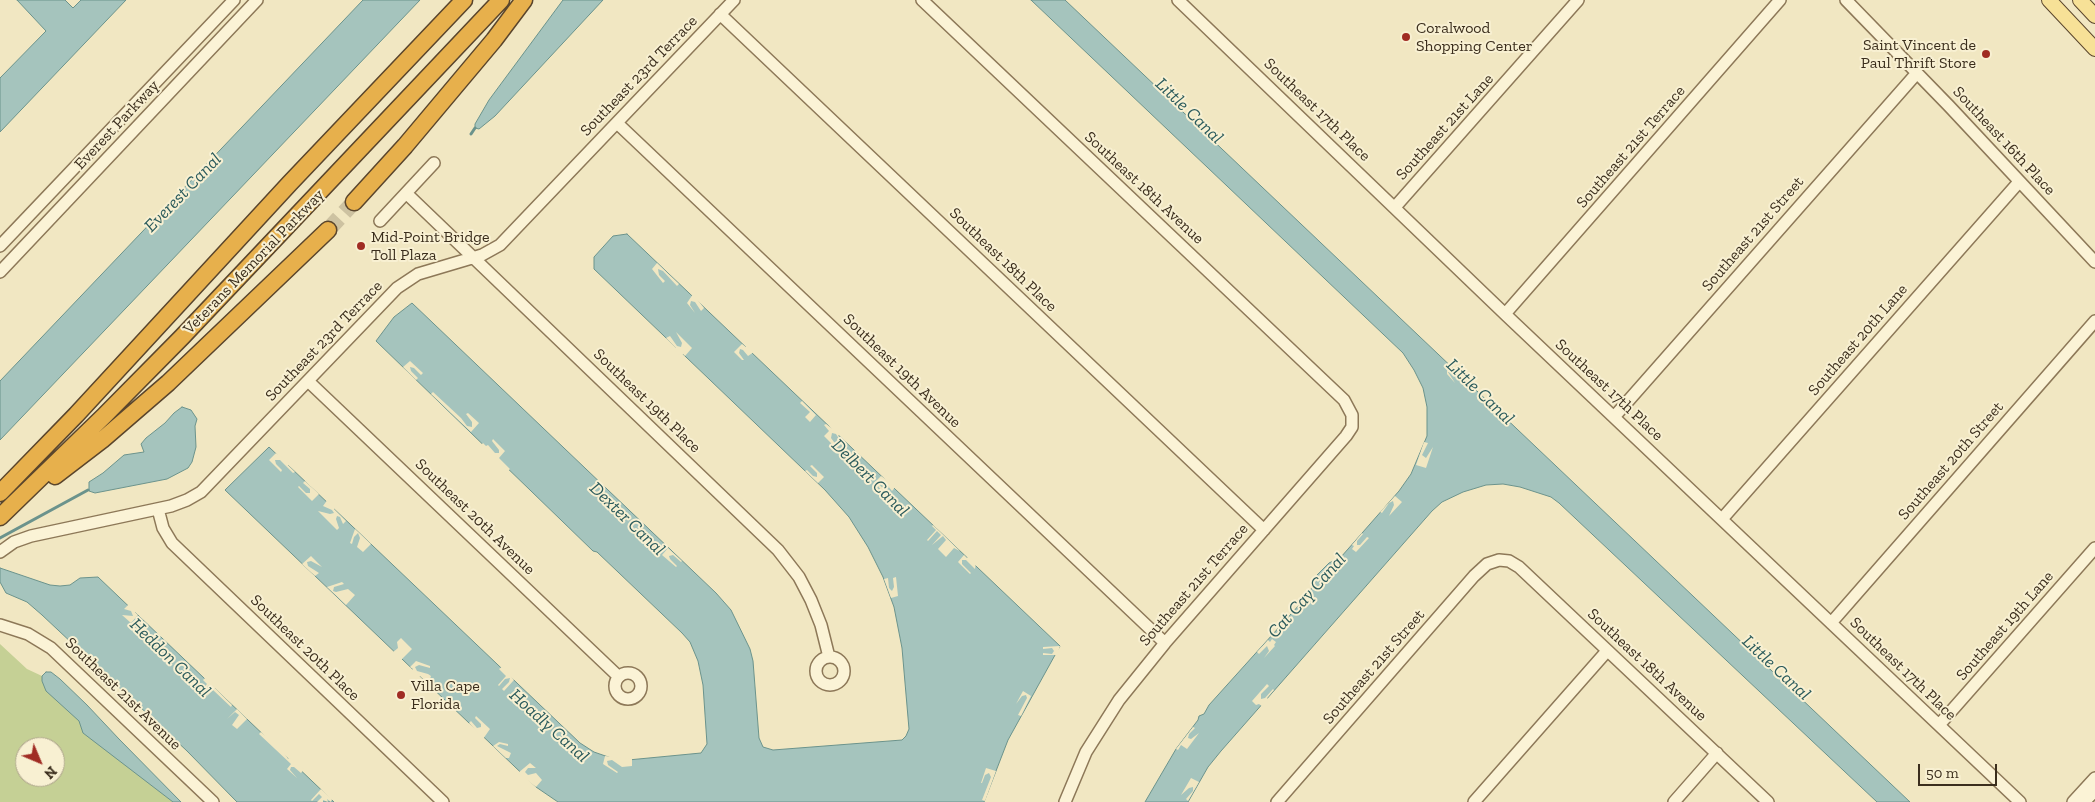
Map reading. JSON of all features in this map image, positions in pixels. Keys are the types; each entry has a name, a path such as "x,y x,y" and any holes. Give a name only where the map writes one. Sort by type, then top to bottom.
{"highway":[{"name":"Veterans Memorial Parkway","path":"0,492 76,415 297,176 464,0"},
{"name":"Veterans Memorial Parkway","path":"0,518 182,337 501,0"},
{"path":"354,202 405,146 494,40 524,0"},
{"name":"Veterans Memorial Parkway","path":"0,518 138,410 328,230"}],"main road":[{"path":"2049,0 2095,49"},
{"path":"2080,0 2095,16"}],"street":[{"name":"Everest Parkway","path":"0,246 234,0"},
{"name":"Everest Parkway","path":"0,272 257,0"},
{"name":"Southeast 23rd Terrace","path":"0,552 14,542 30,536 158,509 187,500 208,486 403,283 425,271 474,258 494,249 508,237 734,0"},
{"name":"Southeast 18th Avenue","path":"922,0 1344,400"},
{"name":"Southeast 17th Place","path":"1178,0 1396,207 1505,314 2020,802"},
{"name":"Southeast 21st Lane","path":"1396,207 1578,0"},
{"name":"Southeast 21st Terrace","path":"1505,314 1780,0"},
{"name":"Southeast 16th Place","path":"1846,0 2095,262"},
{"name":"Southeast 18th Place","path":"720,14 1264,530"},
{"name":"Southeast 21st Street","path":"1614,417 1917,73"},
{"name":"Southeast 19th Avenue","path":"617,123 1165,643"},
{"path":"380,221 434,164"},
{"name":"Southeast 20th Lane","path":"1722,519 2019,182"},
{"name":"Southeast 19th Place","path":"406,194 778,550 796,572 811,600 821,625 829,657"},
{"name":"Southeast 20th Street","path":"1831,622 2095,321"},
{"name":"Southeast 20th Avenue","path":"308,381 619,676"},
{"name":"Southeast 21st Terrace","path":"1065,802 1083,759 1118,700 1165,643 1349,432 1353,421 1344,400"},
{"name":"Southeast 20th Place","path":"158,509 163,528 172,543 443,802"},
{"name":"Southeast 19th Lane","path":"1939,725 2095,548"},
{"name":"Southeast 18th Avenue","path":"1499,560 1509,561 1519,567 1768,802"},
{"name":"Southeast 21st Street","path":"1277,802 1474,576 1487,564 1499,560"},
{"name":"Southeast 21st Avenue","path":"0,625 28,634 51,648 212,802"},
{"path":"1474,802 1607,651"},
{"path":"1674,802 1717,753"},
{"path":"2073,802 2095,778"},
{"path":"2084,802 2095,791"}],"green space":[{"path":"0,644 27,669 42,676 42,681 150,783 173,802 0,802"}],"water":[{"path":"17,0 65,0 73,8 81,0 126,0 0,132 0,78 46,31"},
{"name":"Everest Canal","path":"363,0 420,0 0,440 0,381"},
{"path":"563,0 603,0 495,116 479,129 475,128 475,124 489,100"},
{"path":"1031,0 1065,0 1910,802 1877,802 1559,503 1551,497 1520,487 1503,484 1486,485 1463,492 1442,502 1432,511 1221,751 1208,767 1188,802 1145,802 1176,749 1199,716 1204,714 1209,705 1309,594 1317,575 1329,563 1341,557 1399,491 1411,474 1427,436 1427,407 1423,388 1403,353"},
{"path":"627,234 1060,646 1008,740 984,802 558,802 536,787 225,490 269,447 580,743 594,752 614,759 628,760 701,753 707,744 703,685 698,661 690,642 376,341 394,317 412,303 716,593 731,610 750,649 753,661 759,738 763,747 773,750 902,740 909,729 902,648 894,607 883,577 868,547 849,517 825,490 594,269 594,257 613,236"},
{"path":"182,407 191,410 197,419 195,426 196,447 192,462 188,468 167,479 95,493 89,491 89,482 124,455 144,452 141,444 146,438"},
{"name":"Heddon Canal","path":"0,568 50,585 60,586 70,585 80,578 98,577 334,802 237,802 187,751 42,615 27,602 6,593 0,582"},
{"path":"46,672 51,672 60,679 87,705 181,802 173,802 83,733 79,721 46,691 42,676"}],"pier":[{"path":"657,263 679,284 677,286 663,271 658,269 659,275 665,281 663,283 652,269"},
{"path":"693,294 704,308 701,311 695,302 691,301 690,305 695,313 687,303"},
{"path":"676,332 692,348 685,356 683,354 681,356 674,350 676,348 666,338 670,336 677,346 681,347 682,343"},
{"path":"742,344 754,352 748,356 740,349 739,353 744,360 734,352"},
{"path":"410,361 423,373 421,375 414,368 410,367 411,371 418,378 416,380 403,367"},
{"path":"1451,366 1454,369 1456,367 1462,373 1461,375 1464,378 1462,380 1453,372 1448,372 1455,383 1447,374 1447,371"},
{"path":"433,392 467,426 472,427 472,422 466,414 468,413 479,423 471,432 431,394"},
{"path":"802,401 816,415 810,422 805,417 810,412 800,403"},
{"path":"826,424 840,434 838,436 844,441 842,444 836,434 832,433 831,438 837,446 836,448 824,436 829,431 824,425"},
{"path":"493,439 505,451 499,458 510,469 508,471 481,445 483,443 486,446 488,445 495,453 499,453 499,450 492,441"},
{"path":"1424,442 1428,443 1422,455 1426,458 1433,447 1426,468 1416,465"},
{"path":"276,453 290,463 288,465 295,472 293,473 280,460 275,460 282,470 281,472 269,460"},
{"path":"812,465 824,477 818,483 805,471 807,470 817,477 817,473 810,466"},
{"path":"881,476 896,486 892,491 884,481 880,480 879,484 886,492 884,494 875,482"},
{"path":"305,481 319,494 312,501 298,487 306,493 310,493 310,489 303,483"},
{"path":"1395,496 1402,502 1389,516 1394,505 1393,501 1389,503 1382,513 1380,512"},
{"path":"328,499 335,506 334,509 346,521 343,524 340,517 337,516 339,528 337,530 318,511 334,513 323,506"},
{"path":"933,525 960,551 954,548 946,557 938,549 946,540 943,536 932,545 941,535 937,531 927,540 936,530"},
{"path":"355,529 371,544 363,552 357,547 360,538 358,533 354,537 352,544 350,543"},
{"path":"1362,533 1357,541 1357,545 1360,545 1367,537 1369,538 1356,552 1352,549 1354,546 1352,545"},
{"path":"668,548 682,561 673,555 669,556 676,567 662,555"},
{"path":"964,555 967,558 969,556 976,563 975,569 966,560 962,560 962,564 970,574 958,562"},
{"path":"311,556 322,567 311,561 307,562 308,566 319,573 315,576 302,564"},
{"path":"896,577 898,596 891,598 884,579 888,578 889,588 892,591 894,587 893,578"},
{"path":"342,582 344,584 334,587 333,591 348,589 355,595 346,605 327,587"},
{"path":"130,603 137,610 135,612 138,615 131,623 122,615 133,616 131,611 124,609"},
{"path":"401,638 412,649 400,661 392,653 398,648 397,642"},
{"path":"1272,639 1276,642 1275,646 1264,658 1269,651 1267,646 1259,654 1257,652 1268,640 1270,642"},
{"path":"1060,646 1057,655 1043,655 1043,653 1052,654 1054,651 1052,648 1043,649 1043,647"},
{"path":"416,661 430,666 430,668 419,665 415,667 417,671 431,676 430,679 424,680 420,676 418,678 411,671 413,669 410,667"},
{"path":"503,666 514,680 504,691 502,689 509,682 510,678 505,679 498,685 506,676 499,669"},
{"path":"205,678 217,686 215,688 232,705 231,707 213,690 205,698 212,689 209,685 199,693 207,684 203,680"},
{"path":"1267,684 1269,686 1261,694 1261,699 1265,698 1273,689 1267,698 1269,700 1263,707 1259,704 1256,705 1252,701"},
{"path":"1023,691 1031,696 1021,716 1018,715 1027,698 1026,695 1022,696 1016,704"},
{"path":"237,709 247,719 237,729 232,725 239,715 235,712 227,719"},
{"path":"476,716 490,729 483,739 469,723 471,721 477,728 481,727 481,724 475,718"},
{"path":"1193,727 1195,728 1188,738 1191,739 1199,733 1187,749 1181,745 1178,750 1176,749"},
{"path":"261,732 267,737 269,736 285,752 287,759 289,758 304,769 301,773 294,767 291,767 290,770 297,778 287,769 291,764 259,734"},
{"path":"499,742 508,744 508,746 500,744 497,746 511,753 509,758 506,758 493,746"},
{"path":"605,756 632,759 632,766 622,767 612,760 607,761 608,765 617,773 603,764"},
{"path":"530,763 536,768 528,768 525,772 528,775 536,773 542,780 536,787 518,773"},
{"path":"986,768 996,771 985,801 982,800 991,777 989,773 985,775 981,783"},
{"path":"1191,778 1199,782 1188,801 1186,799 1193,791 1193,787 1181,795"},
{"path":"321,789 332,799 331,802 327,799 328,802 323,800 323,802 317,802 322,797 319,794 311,800"}],"waterway":[{"path":"471,134 475,128"},
{"path":"0,538 88,490"}],"tunnel":[{"path":"328,230 354,202"}],"place":[{"name":"Coralwood Shopping Center","path":"1406,37"},
{"name":"Saint Vincent de Paul Thrift Store","path":"1986,54"},
{"name":"Mid-Point Bridge Toll Plaza","path":"361,246"},
{"name":"Villa Cape Florida","path":"401,695"}],"water label":[{"name":"Little Canal","path":"1189,111"},
{"name":"Little Canal","path":"1480,392"},
{"name":"Delbert Canal","path":"870,478"},
{"name":"Dexter Canal","path":"627,519"},
{"name":"Cat Cay Canal","path":"1307,596"},
{"name":"Little Canal","path":"1776,668"},
{"name":"Hoadly Canal","path":"549,726"}]}
